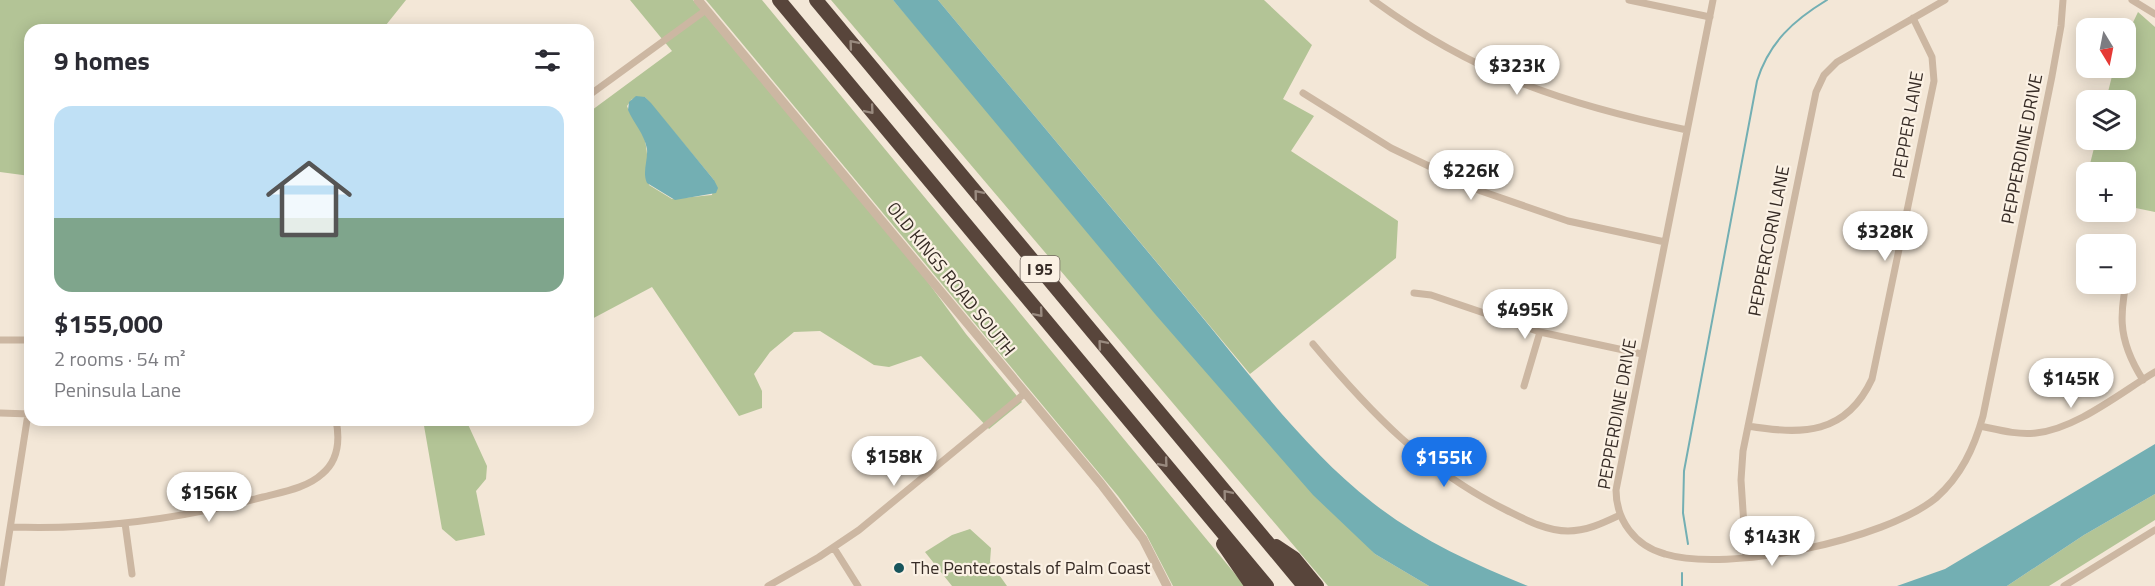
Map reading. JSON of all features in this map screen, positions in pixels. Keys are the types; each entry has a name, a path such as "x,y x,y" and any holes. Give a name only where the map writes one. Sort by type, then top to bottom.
{"highway":[{"name":"I 95","path":"778,0 1267,586"},
{"name":"I 95","path":"816,0 1304,586"},
{"path":"1202,508 1231,557 1252,586"},
{"path":"1264,539 1294,558 1317,586"}],"street":[{"name":"OLD KINGS ROAD SOUTH","path":"698,0 1124,512 1143,539 1167,586"},
{"path":"1373,0 1444,47 1522,85 1591,108 1687,130"},
{"path":"1629,0 1710,18"},
{"name":"PEPPERDINE DRIVE","path":"1713,0 1617,481 1616,496 1620,515 1637,539 1665,555 1710,558 1746,557 1835,542 1882,528 1911,514 1935,498 1957,476 1973,448 1980,426 2054,66 2063,0"},
{"name":"PEPPERCORN LANE","path":"1746,557 1741,469 1818,87 1837,62 1945,0"},
{"path":"2132,0 2155,15"},
{"path":"594,92 706,10"},
{"name":"PEPPER LANE","path":"1748,426 1796,432 1827,425 1857,404 1872,379 1934,81 1932,57 1913,18"},
{"path":"1303,93 1397,151 1481,191 1568,221 1665,242"},
{"path":"1414,292 1431,295 1540,332 1642,354"},
{"path":"2124,294 2122,333 2130,358 2143,380"},
{"path":"1524,386 1540,332"},
{"path":"0,340 24,340"},
{"path":"1313,344 1390,430 1427,462 1480,496 1532,522 1558,530 1585,529 1620,515"},
{"path":"1980,426 2018,434 2051,430 2074,421 2155,372"},
{"path":"768,586 834,548 893,503 1024,394"},
{"path":"0,413 24,414"},
{"path":"1,586 27,426"},
{"path":"11,526 56,527 125,523 220,508 310,482 323,474 335,457 338,441 337,426"},
{"path":"125,523 132,574"},
{"path":"2064,586 2155,530"},
{"path":"834,548 858,586"}],"green space":[{"path":"0,0 406,0 387,24 24,24 24,175 0,172"},
{"path":"630,0 693,0 919,270 966,334 1022,402 989,429 921,356 889,367 874,365 820,331 794,332 770,352 754,374 762,391 762,408 739,416 652,287 594,318 594,109 672,51","holes":["645,97 714,180 712,195 672,199 649,185 644,138 627,106 632,99"]},
{"path":"706,0 762,0 1245,586 1173,586 1146,534 1118,496"},
{"path":"831,0 893,0 1375,554 1429,586 1328,586"},
{"path":"938,0 1264,0 1312,45 1283,99 1314,116 1291,151 1398,221 1396,258 1250,374"},
{"path":"2138,12 2155,27 2155,212 2136,208 2136,162 2090,162 2094,150 2136,150 2136,90 2108,90 2112,78 2136,78 2135,18"},
{"path":"424,426 469,426 487,466 486,479 476,491 485,535 456,541 442,529"},
{"path":"2155,494 2155,520 2049,586 2007,586 2084,535"},
{"path":"970,529 991,548 990,562 1007,586 952,586 925,552 952,535"}],"water":[{"path":"893,0 938,0 1278,409 1347,481 1373,503 1409,528 1467,560 1528,586 1429,586 1375,554 1313,495 1155,314"},
{"path":"636,96 645,97 651,103 714,180 718,188 716,193 675,200 647,183 646,143 628,110 629,102"},
{"path":"2155,444 2155,494 2084,535 2007,586 1897,586 1945,569"}],"waterway":[{"path":"1688,544 1683,513 1684,471 1757,81 1768,55 1784,33 1827,0"},
{"path":"1682,573 1682,586"}],"place":[{"name":"The Pentecostals of Palm Coast","path":"899,568"}]}
